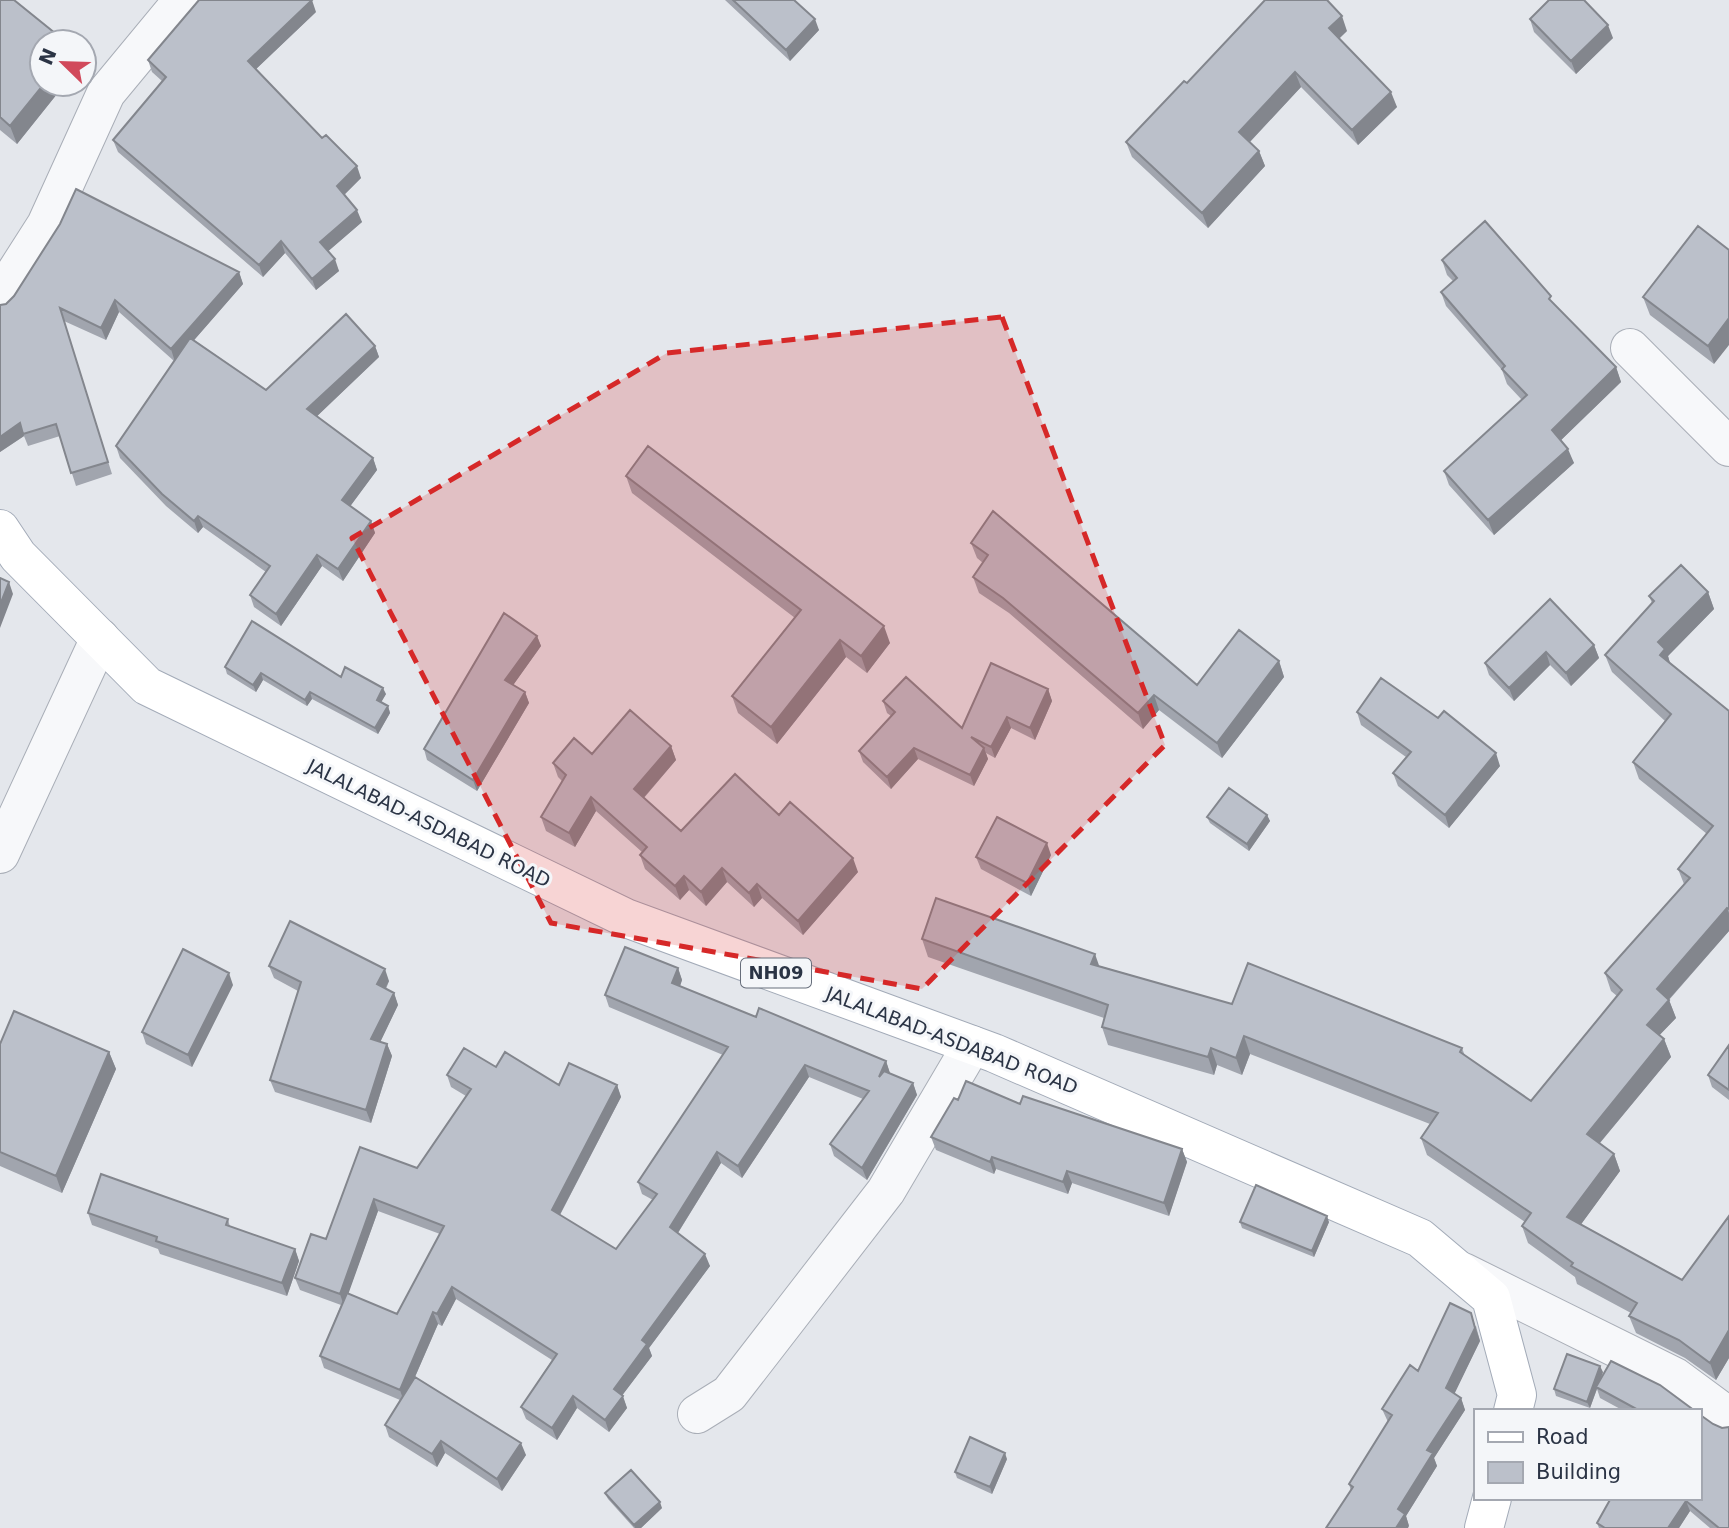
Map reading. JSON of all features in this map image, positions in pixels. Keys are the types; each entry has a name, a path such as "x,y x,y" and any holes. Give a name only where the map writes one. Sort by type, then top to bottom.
{"main road":[{"name":"JALALABAD-ASDABAD ROAD","path":"0,529 18,556 147,686 626,918 972,1045 1420,1238 1492,1298 1517,1395 1514,1409"},
{"path":"1484,1528 1491,1500"}],"street":[{"path":"0,298 46,225 106,93 183,0"},
{"path":"1630,348 1729,447"},
{"path":"2,843 100,639"},
{"path":"697,1414 729,1394 886,1191 972,1045"},
{"path":"1458,1270 1675,1377 1729,1418"}],"highlighted area":[{"path":"1002,317 1165,745 922,989 551,923 352,538 667,353"}],"building":[{"path":"0,0 14,0 49,28 28,28 28,98 33,98 10,126 0,117"},
{"path":"199,0 312,0 248,61 322,138 326,135 357,166 337,186 357,210 320,242 335,259 312,279 281,241 259,265 113,140 166,77 148,60"},
{"path":"733,0 794,0 815,19 786,50"},
{"path":"1265,0 1327,0 1342,16 1329,28 1391,92 1352,130 1295,72 1239,132 1259,151 1202,213 1126,142 1184,81 1187,83"},
{"path":"1549,0 1584,0 1608,25 1571,61 1530,19"},
{"path":"76,189 239,272 171,349 115,300 101,328 60,308 108,462 71,473 56,424 23,434 20,423 0,437 0,305 6,304 14,296 60,224"},
{"path":"1485,221 1551,296 1549,299 1616,367 1552,430 1568,449 1488,520 1444,471 1527,395 1502,369 1505,366 1441,292 1457,278 1442,260"},
{"path":"1698,226 1729,250 1729,318 1708,346 1643,297"},
{"path":"346,314 375,346 307,409 373,458 342,500 371,521 338,569 317,555 276,614 250,595 270,566 198,516 194,521 162,494 116,446 190,338 266,390"},
{"path":"648,446 884,626 861,656 840,640 771,727 732,696 801,610 626,476"},
{"path":"993,511 1197,685 1239,630 1279,661 1217,743 1154,695 1138,713 1003,598 973,577 988,555 971,543"},
{"path":"1681,565 1708,592 1658,642 1665,649 1660,655 1729,711 1729,909 1727,908 1657,989 1669,1000 1647,1025 1664,1039 1587,1134 1614,1154 1567,1217 1682,1280 1729,1216 1729,1330 1710,1363 1679,1340 1629,1316 1637,1303 1571,1266 1573,1263 1522,1226 1531,1213 1421,1138 1438,1113 1244,1036 1236,1058 1211,1048 1208,1057 1102,1027 1108,1005 922,939 936,898 1095,954 1091,964 1232,1004 1248,963 1462,1048 1460,1052 1531,1101 1622,990 1605,973 1690,878 1678,869 1713,826 1633,762 1671,714 1605,655 1654,601 1649,596"},
{"path":"0,578 9,582 0,605"},
{"path":"1550,599 1594,645 1566,673 1546,652 1509,688 1485,663"},
{"path":"504,613 537,636 505,680 525,692 473,780 424,749"},
{"path":"252,621 341,677 345,667 383,688 377,700 388,706 375,728 310,692 305,700 261,673 253,685 225,667"},
{"path":"991,663 1048,689 1030,728 1007,717 991,747 971,737 984,748 970,775 914,748 887,777 859,751 895,712 883,701 906,677 962,728"},
{"path":"1381,678 1438,718 1444,711 1496,753 1445,815 1393,773 1411,752 1357,712"},
{"path":"630,710 671,746 634,789 681,831 735,774 779,815 790,802 853,858 798,921 757,884 749,893 722,868 701,892 684,876 675,886 640,855 647,847 591,797 569,833 541,817 566,775 553,763 574,738 592,754"},
{"path":"1229,788 1267,815 1247,844 1207,817"},
{"path":"997,817 1047,843 1027,883 976,857"},
{"path":"290,921 385,969 377,984 394,993 371,1039 387,1044 366,1110 270,1080 301,982 269,966"},
{"path":"625,947 678,968 672,983 756,1017 759,1008 886,1061 879,1077 884,1071 913,1083 862,1168 830,1144 869,1091 805,1065 738,1166 717,1152 670,1227 705,1254 642,1340 647,1344 614,1389 623,1396 605,1420 573,1396 552,1428 521,1407 557,1354 452,1287 437,1314 433,1312 400,1390 320,1356 347,1293 397,1314 444,1226 374,1199 340,1294 295,1278 311,1234 326,1239 360,1147 417,1168 471,1089 447,1075 464,1048 496,1067 505,1052 559,1085 569,1063 617,1085 552,1210 616,1249 657,1194 638,1182 728,1047 605,995"},
{"path":"183,949 229,973 188,1055 142,1032"},
{"path":"14,1011 109,1052 56,1176 0,1152 0,1044"},
{"path":"1729,1045 1729,1090 1708,1075"},
{"path":"966,1081 1020,1104 1023,1096 1182,1149 1164,1203 1067,1171 1063,1182 992,1157 990,1162 931,1137 954,1098 958,1100"},
{"path":"101,1174 228,1219 226,1225 295,1249 282,1283 156,1241 157,1237 88,1213"},
{"path":"1256,1185 1327,1216 1312,1251 1240,1222"},
{"path":"1450,1303 1471,1313 1475,1328 1446,1388 1461,1398 1427,1450 1433,1453 1398,1509 1405,1514 1396,1528 1326,1528 1353,1487 1349,1484 1392,1415 1382,1409 1410,1365 1418,1371"},
{"path":"1567,1354 1600,1366 1587,1402 1554,1389"},
{"path":"1611,1361 1660,1385 1692,1409 1636,1409 1596,1387"},
{"path":"415,1377 521,1443 497,1479 441,1441 432,1454 385,1425"},
{"path":"1701,1415 1722,1428 1729,1427 1729,1528 1719,1528 1686,1501 1668,1528 1605,1528 1597,1523 1610,1500 1701,1500"},
{"path":"970,1437 1005,1453 990,1487 955,1472"},
{"path":"631,1470 660,1502 634,1525 605,1493"}]}
